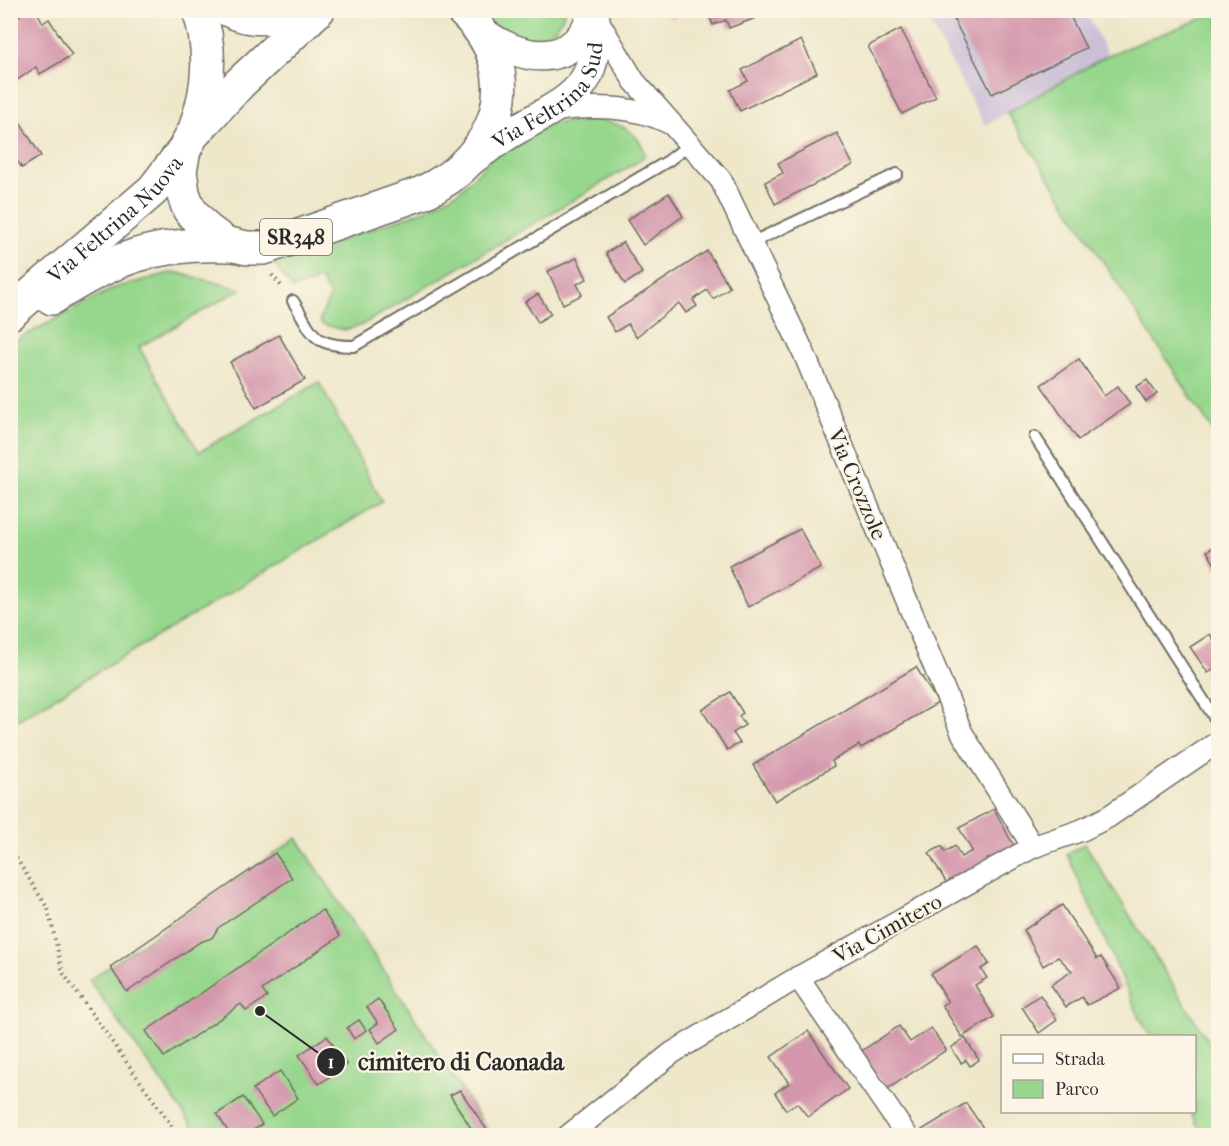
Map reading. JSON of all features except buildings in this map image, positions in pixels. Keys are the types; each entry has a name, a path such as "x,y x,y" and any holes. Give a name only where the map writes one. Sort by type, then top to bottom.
{"main road":[{"path":"190,139 205,94 208,75 206,37 199,10"},
{"path":"229,10 246,16 267,18 310,10"},
{"name":"SR348","path":"318,10 232,91 190,139 180,171 185,201 206,229 231,245 264,248 279,244 422,193 444,182 467,164 488,137 498,105 498,77 489,48 470,20"},
{"name":"Via Feltrina Sud","path":"470,20 515,51 533,55 556,54 568,50 578,41 590,23 594,11"},
{"name":"Via Feltrina Sud","path":"467,164 503,137 552,111 571,98 588,74 594,49 594,11"},
{"name":"Via Feltrina Nuova","path":"10,313 153,190 190,139"},
{"name":"Via Feltrina Nuova","path":"10,326 86,277 130,256 172,245 231,245"}],"street":[{"name":"Via Crozzole","path":"594,11 606,37 627,72 721,180 803,351 962,733 1032,847"},
{"name":"Via Crozzole","path":"552,111 617,109 653,117 674,127"},
{"name":"Via Cimitero","path":"567,1136 672,1053 798,977 1032,847 1082,830 1108,817 1218,742"},
{"path":"798,977 907,1136"}],"lane":[{"path":"293,301 316,338 330,346 354,346 668,161 690,144"},
{"path":"751,243 897,174"},
{"path":"1035,437 1218,723"}],"path":[{"path":"10,848 48,909 63,973 179,1136"}],"shaded area":[{"path":"923,11 1085,11 1108,55 985,125"}],"green space":[{"path":"484,11 565,11 561,21 554,29 547,34 529,38 500,28"},
{"path":"1218,12 1218,439 1007,113 1108,55"},
{"path":"588,119 616,124 631,132 642,146 645,155 636,163 362,325 344,330 321,324 320,319 330,296 320,279 293,289 273,263 428,209 458,192 498,153 551,124"},
{"path":"174,272 241,289 139,347 199,452 319,382 382,502 11,724 11,343 114,288"},
{"path":"297,838 491,1135 199,1135 89,980"},
{"path":"1085,844 1218,1057 1218,1135 1203,1135 1191,1113 1196,1113 1196,1035 1149,1035 1137,1012 1067,854"}],"place":[{"name":"cimitero di Caonada","path":"260,1011"}]}
